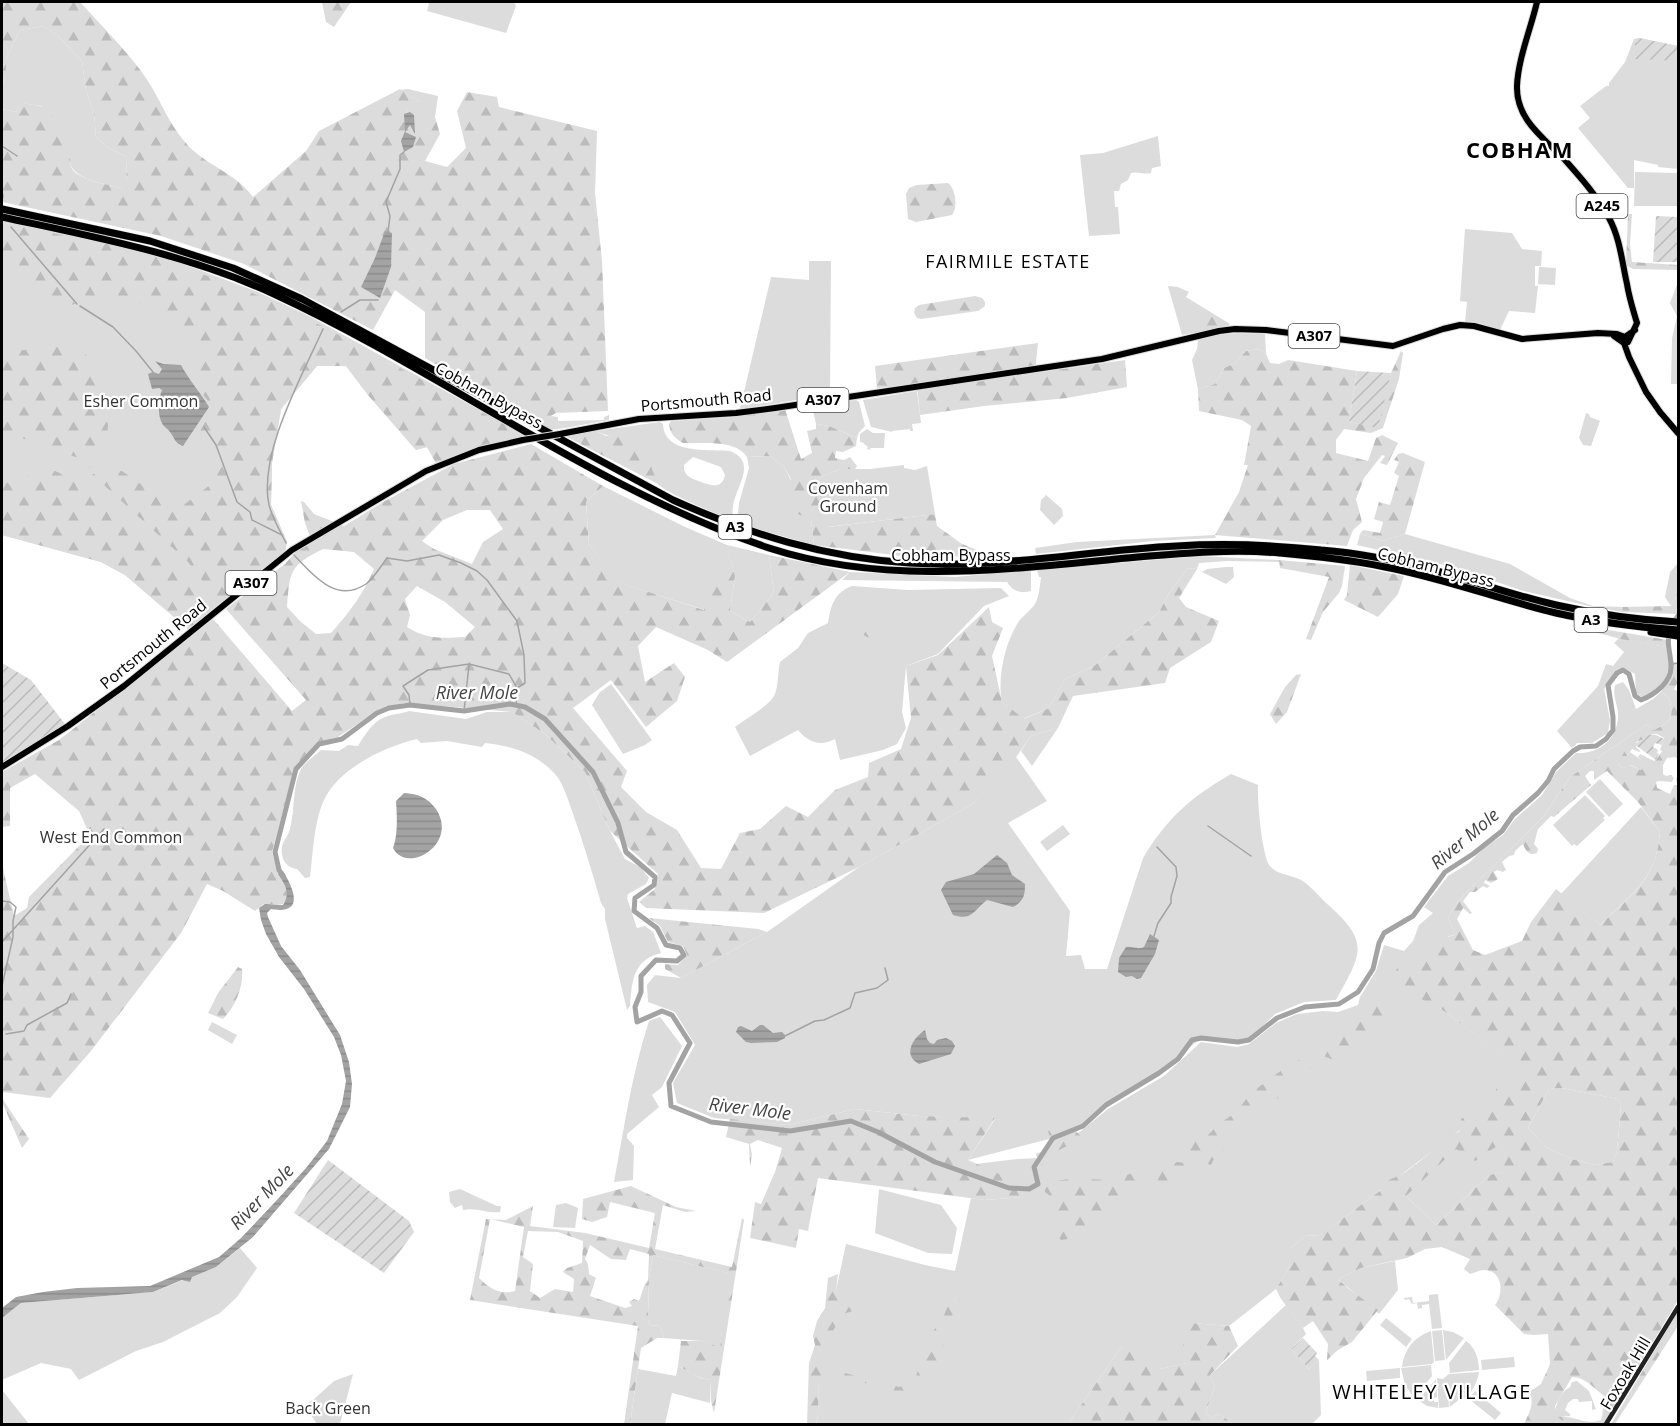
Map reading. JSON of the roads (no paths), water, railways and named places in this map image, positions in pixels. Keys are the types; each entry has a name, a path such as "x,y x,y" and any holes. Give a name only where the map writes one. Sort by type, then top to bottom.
{"highway":[{"name":"Cobham Bypass","path":"2,208 150,241 233,268 302,299 673,500 719,521 793,544 841,555 913,563 1005,560 1178,546 1264,545 1324,550 1404,563 1557,605 1628,617 1678,630"},
{"name":"Cobham Bypass","path":"2,218 140,246 204,266 270,292 375,346 670,508 716,529 774,550 832,564 913,572 995,570 1196,553 1275,552 1383,566 1582,618 1656,625 1678,622"},
{"path":"1656,625 1678,617"},
{"path":"1656,625 1678,636"}],"main road":[{"name":"A245","path":"1537,2 1518,79 1519,101 1532,128 1566,161 1600,202 1610,219 1619,242 1630,302 1637,323 1635,330 1626,340"},
{"name":"Portsmouth Road","path":"2,767 68,726 123,686 292,550 426,471 479,450 639,419 736,413 775,408 1102,359 1235,329 1266,330 1393,346 1460,325 1474,326 1522,339 1609,334 1626,340"},
{"path":"1626,340 1632,361 1651,400 1678,434"},
{"name":"Foxoak Hill","path":"1606,1425 1678,1307"}],"waterway":[{"path":"2,146 17,156"},
{"path":"388,232 390,216 386,202 400,169 400,155 404,152"},
{"path":"2,191 3,197"},
{"path":"11,227 77,304"},
{"path":"341,312 360,300 378,300"},
{"path":"80,306 113,327 153,372"},
{"path":"286,543 269,505 267,485 270,463 284,416 323,329"},
{"path":"204,427 216,445 237,502 250,512 252,520 282,535"},
{"path":"294,555 317,578 335,589 345,591 366,584 387,558 407,561 439,555 477,571 487,580 517,621 524,655 525,683 517,688 516,705"},
{"name":"River Mole","path":"283,876 279,870 275,852 296,769 319,744 342,739 377,713 389,708 410,705 464,711 510,704 525,707 545,719 593,772 618,823 626,852 655,877 654,885 635,898 634,911 657,928 666,945 680,948 684,955 677,961 656,960 641,976 641,992 635,1007 637,1022 662,1011 672,1015 690,1043 669,1083 671,1106 711,1122 790,1131 851,1121 878,1132 935,1162 1009,1188 1029,1189 1038,1184 1034,1167 1053,1138 1083,1126 1106,1105 1159,1073 1178,1059 1192,1040 1201,1038 1238,1042 1249,1040 1277,1018 1305,1007 1339,1004 1358,992 1373,969 1379,943 1384,933 1413,916 1445,872 1502,831 1513,815 1538,793 1554,769 1573,751 1580,747 1596,746 1606,739 1613,730 1608,685 1617,673 1623,670 1629,674 1635,696 1641,700 1651,695 1665,682 1671,672 1669,633 1678,616"},
{"name":"River Mole","path":"1672,664 1678,663"},
{"path":"410,705 409,695 403,686 428,670 469,664 509,674 517,688"},
{"path":"464,711 469,665"},
{"path":"1208,826 1251,856"},
{"path":"2,942 104,829"},
{"path":"1154,936 1158,923 1171,903 1177,876 1176,867 1157,847"},
{"path":"2,901 10,902 16,907 13,937 2,986"},
{"path":"785,1036 815,1021 824,1020 850,1008 855,993 877,988 888,980 885,968"},
{"path":"6,1034 24,1031 27,1025 67,1003 71,994"}],"district":[{"name":"COBHAM","path":"1520,150"},
{"name":"FAIRMILE ESTATE","path":"1008,262"},
{"name":"WHITELEY VILLAGE","path":"1432,1392"}],"park label":[{"name":"Esher Common","path":"141,401"},
{"name":"Covenham Ground","path":"848,497"},
{"name":"West End Common","path":"111,837"},
{"name":"Back Green","path":"328,1408"}]}
